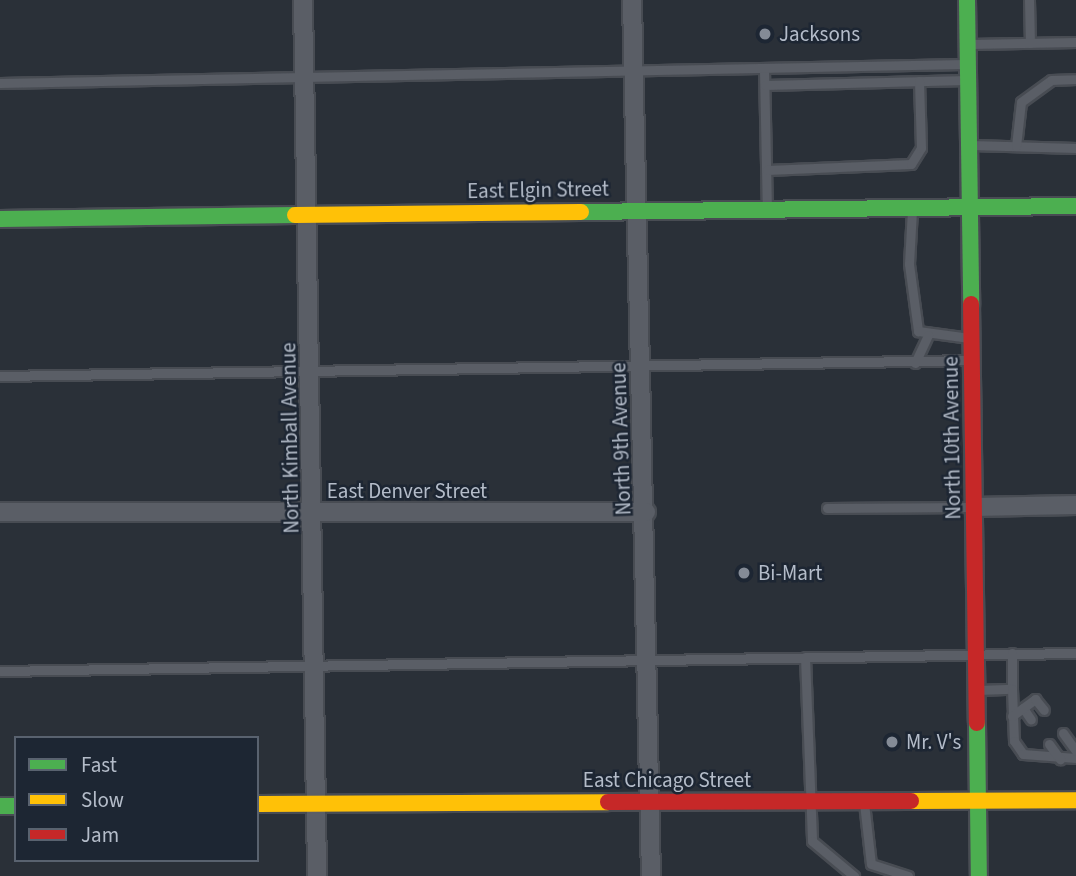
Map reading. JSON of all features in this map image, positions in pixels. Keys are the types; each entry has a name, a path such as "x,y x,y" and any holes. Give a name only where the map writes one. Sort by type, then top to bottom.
{"street":[{"name":"North Kimball Avenue","path":"303,0 310,214 317,876"},
{"name":"North 9th Avenue","path":"632,0 646,512 651,876"},
{"name":"North 10th Avenue","path":"967,0 979,876"},
{"name":"East Elgin Street","path":"0,219 1076,206"},
{"path":"974,508 1076,505"},
{"name":"East Denver Street","path":"0,512 646,512"},
{"name":"East Chicago Street","path":"259,804 1076,800"}],"lane":[{"path":"1029,0 1030,43"},
{"path":"968,44 1076,42"},
{"path":"0,83 305,73 633,69 969,71"},
{"path":"764,70 767,211"},
{"path":"765,85 919,81 969,71"},
{"path":"1016,146 1021,102 1051,80 1076,79"},
{"path":"767,170 911,164 921,148 919,81"},
{"path":"969,145 1076,148"},
{"path":"912,208 909,264 918,331 928,335 972,339"},
{"path":"915,363 928,335"},
{"path":"0,376 972,360"},
{"path":"827,508 974,508"},
{"path":"1012,653 1014,741 1023,754 1060,759 1076,758"},
{"path":"0,671 1076,653"},
{"path":"805,657 808,801 813,841 854,876"},
{"path":"977,690 1012,689"},
{"path":"1012,716 1035,699 1044,710"},
{"path":"1023,708 1031,720"},
{"path":"1063,733 1076,751"},
{"path":"1049,744 1060,759"},
{"path":"864,801 871,864 908,876"}],"traffic: fast":[{"path":"967,0 971,304"},
{"path":"581,212 1076,206"},
{"path":"0,219 295,215"},
{"path":"977,723 979,876"},
{"path":"0,806 14,806"}],"traffic: slow":[{"path":"295,215 581,212"},
{"path":"911,801 1076,800"},
{"path":"259,804 608,802"}],"traffic: jam":[{"path":"971,304 977,723"},
{"path":"608,802 911,801"}],"place":[{"name":"Jacksons","path":"765,34"},
{"name":"Bi-Mart","path":"744,573"},
{"name":"Mr. V's","path":"892,742"}]}
